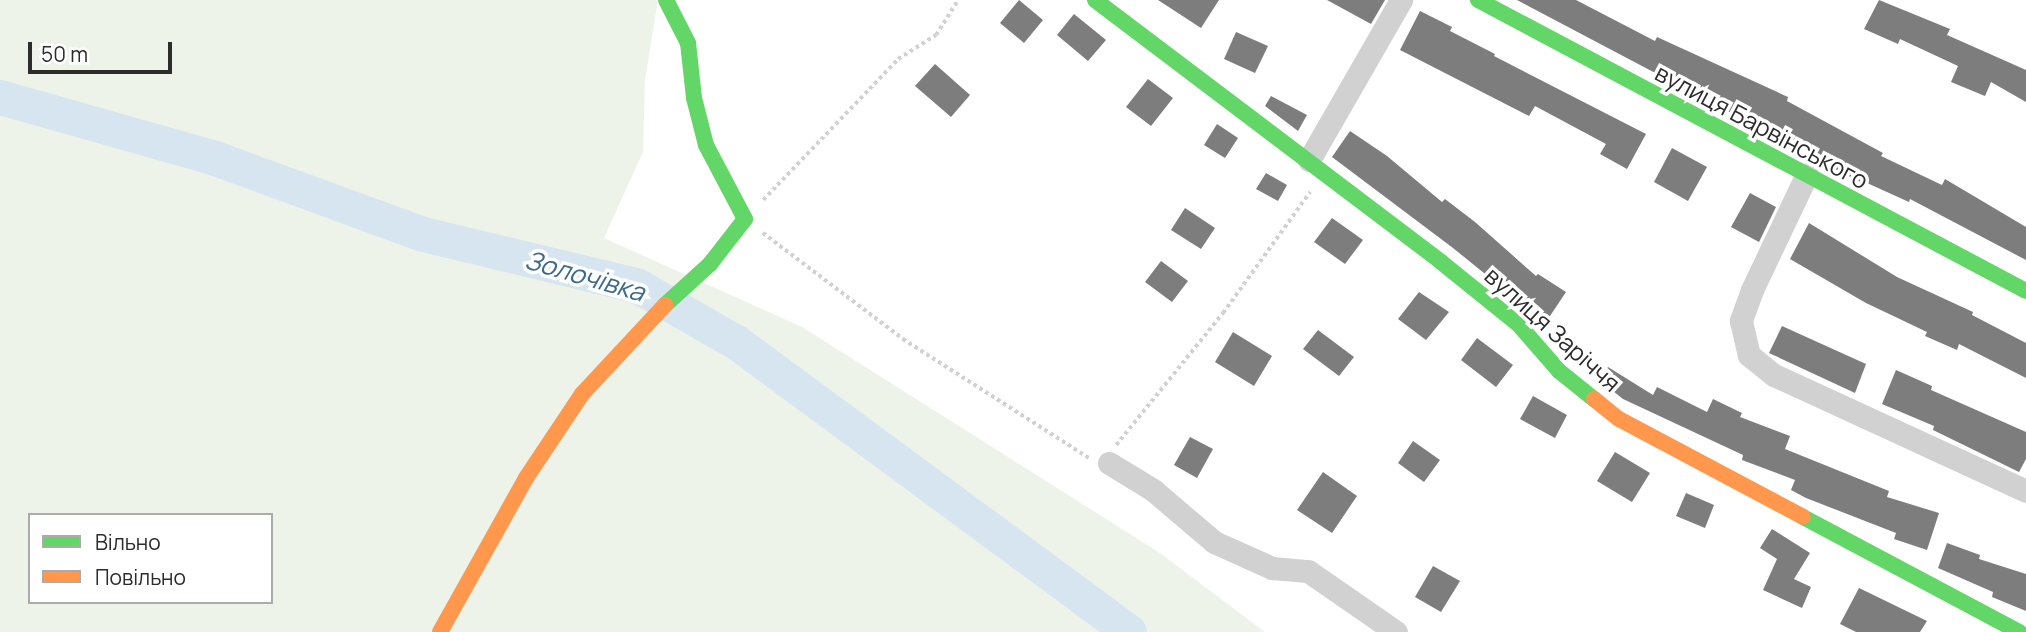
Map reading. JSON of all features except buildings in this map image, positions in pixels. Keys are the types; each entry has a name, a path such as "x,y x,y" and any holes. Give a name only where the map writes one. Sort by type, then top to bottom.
{"street":[{"path":"440,632 526,478 582,394 646,323 710,264 745,219 706,145 694,98 688,43 666,0"},
{"name":"вулиця Заріччя","path":"1095,0 1317,166 1519,325 1559,372 1619,419 2019,632"},
{"path":"1317,166 1401,0"},
{"name":"вулиця Барвінського","path":"1478,0 2026,291"},
{"path":"1807,174 1752,290 1741,321 1749,355 1774,375 2026,491"},
{"path":"1109,463 1153,491 1214,542 1272,568 1308,571 1396,632"}],"path":[{"path":"958,0 936,35 898,59 745,219 904,339 1088,458 1109,463 1117,444 1223,313 1317,166"}],"shaded area":[{"path":"0,0 658,0 645,80 643,152 604,238 802,327 1160,553 1265,632 0,632"}],"waterway":[{"name":"Золочівка","path":"0,97 215,158 423,234 636,285 736,342 1129,632"}],"traffic: fast":[{"path":"665,305 710,264 745,219 706,145 694,98 688,43 666,0"},
{"path":"1095,0 1441,262 1519,325 1559,371 1594,399"},
{"path":"1478,0 2026,291"},
{"path":"1803,517 2019,632"}],"traffic: slow":[{"path":"440,632 526,478 582,394 665,305"},
{"path":"1594,399 1619,419 1803,517"}]}
